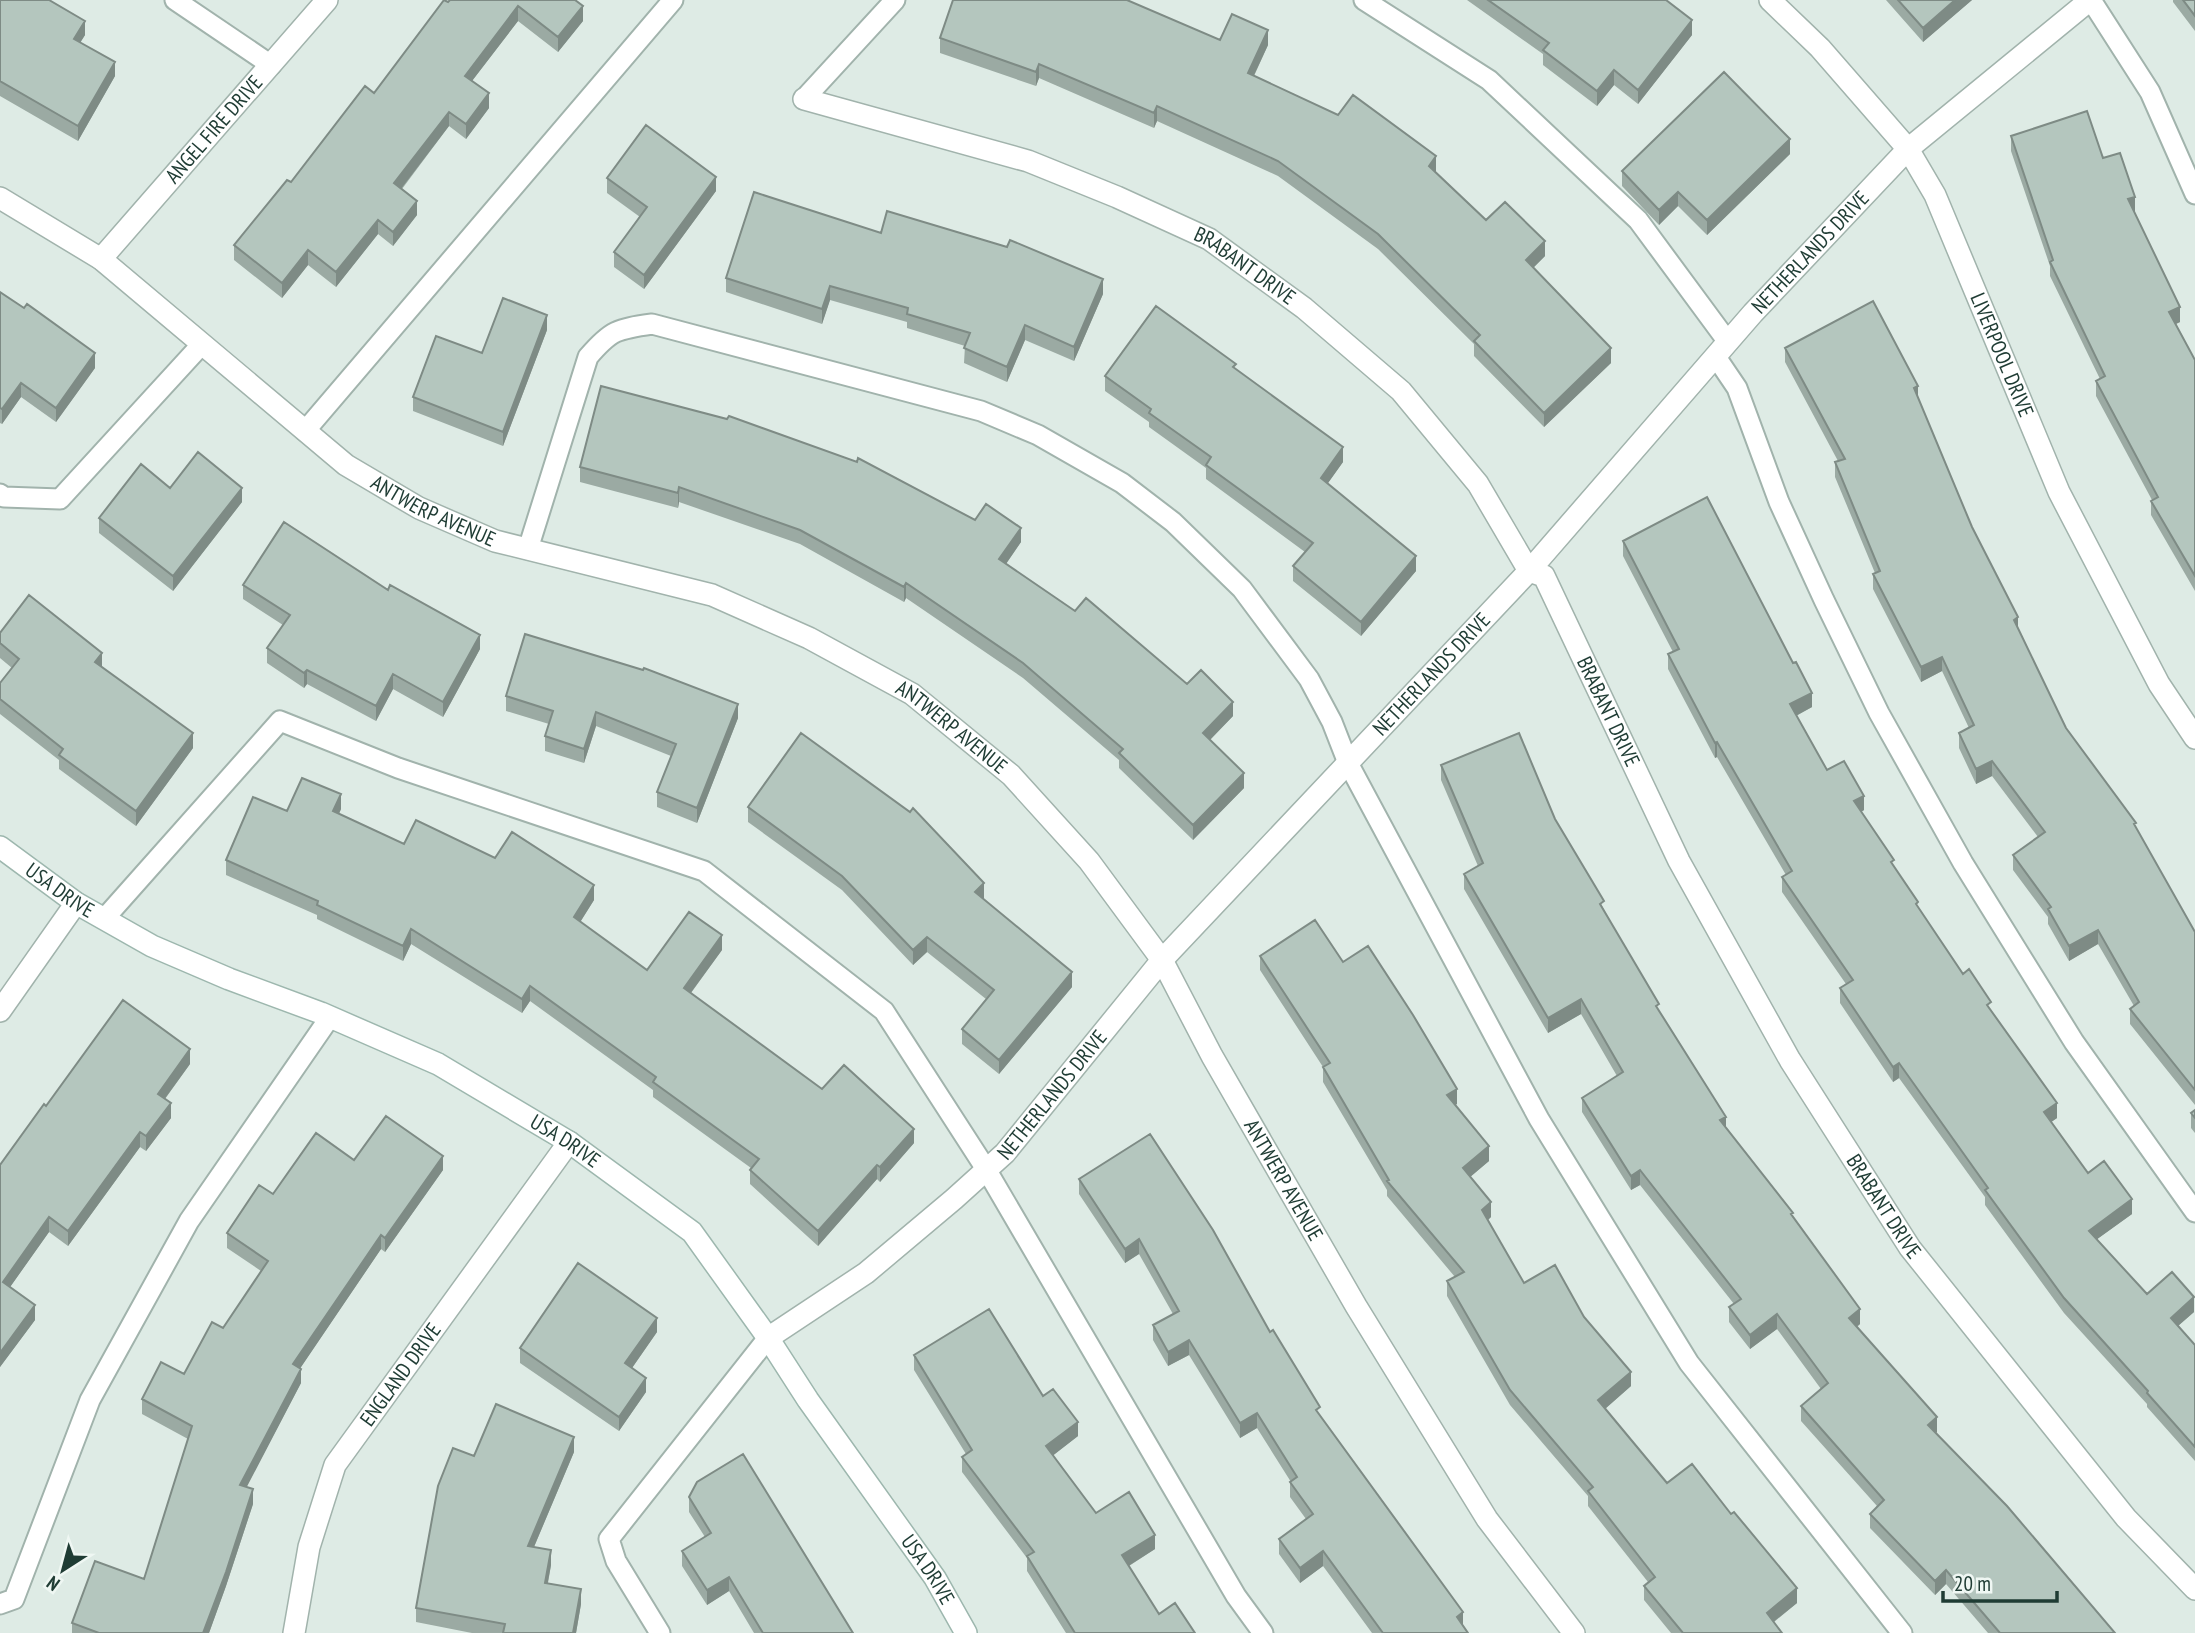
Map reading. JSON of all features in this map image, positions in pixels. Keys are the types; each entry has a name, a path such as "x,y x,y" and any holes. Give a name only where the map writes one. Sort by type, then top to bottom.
{"street":[{"name":"ANGEL FIRE DRIVE","path":"101,259 327,0"},
{"name":"LIVERPOOL DRIVE","path":"1770,0 1820,48 1908,149 1935,195 2059,492 2159,684 2195,738"},
{"name":"NETHERLANDS DRIVE","path":"768,1338 866,1273 1005,1153 1162,961 1529,571 1722,349 1908,149 2091,0"},
{"name":"BRABANT DRIVE","path":"804,99 1028,161 1117,197 1209,239 1304,308 1401,391 1478,484 1529,571 1544,576 1679,861 1783,1048 1909,1248 2126,1518 2195,1589"},
{"name":"ANTWERP AVENUE","path":"0,198 101,259 346,466 419,508 495,541 712,595 809,638 912,694 1012,775 1089,861 1162,961 1212,1056 1363,1318 1487,1519 1574,1633"},
{"name":"USA DRIVE","path":"0,847 76,903 152,946 229,979 330,1017 438,1064 569,1142 692,1232 768,1338 808,1401 935,1578 967,1633"},
{"path":"0,1011 76,903"},
{"name":"ENGLAND DRIVE","path":"294,1633 309,1547 335,1465 569,1142"}],"lane":[{"path":"175,0 271,65"},
{"path":"305,431 673,0"},
{"path":"804,99 895,0"},
{"path":"1364,0 1489,80 1638,220 1722,349 1779,502 1824,600 1879,713 1943,828 2074,1042 2195,1212"},
{"path":"2091,0 2150,92 2195,194"},
{"path":"528,549 588,357 604,338 621,328 652,324 981,411 1038,435 1122,483 1172,522 1242,589 1309,680 1332,722 1348,763 1539,1119 1689,1363 1902,1633"},
{"path":"0,494 4,497 60,499 202,344"},
{"path":"104,919 280,721 398,768 704,871 884,1011 986,1169 1236,1596 1263,1633"},
{"path":"0,1604 14,1599 90,1400 190,1222 330,1017"},
{"path":"660,1633 616,1560 609,1538 768,1338"}],"building":[{"path":"0,0 49,0 85,21 74,39 115,62 78,126 0,81"},
{"path":"444,0 575,0 583,6 558,37 518,6 465,76 489,93 466,124 449,112 394,183 417,201 393,232 378,220 336,272 308,250 282,283 234,245 287,180 291,182 365,86 374,93"},
{"path":"953,0 1127,0 1220,40 1232,14 1268,30 1248,73 1338,115 1353,95 1436,156 1429,166 1486,220 1505,202 1545,241 1526,260 1611,348 1544,413 1474,341 1480,335 1378,234 1278,161 1157,106 1154,113 1039,64 1036,72 940,38"},
{"path":"1488,0 1666,0 1692,20 1638,90 1614,70 1597,91 1543,50 1549,43"},
{"path":"1898,0 1955,0 1923,28"},
{"path":"2183,0 2195,0 2195,16"},
{"path":"1724,72 1790,139 1707,220 1678,192 1659,210 1622,171"},
{"path":"2087,111 2103,158 2120,153 2135,197 2128,199 2180,307 2169,312 2195,360 2195,576 2151,501 2158,497 2096,381 2105,376 2050,262 2053,260 2011,136"},
{"path":"646,125 716,177 644,275 614,252 647,207 607,178"},
{"path":"754,192 881,233 887,211 1007,247 1010,240 1103,279 1074,347 1025,325 1007,367 964,348 970,333 907,314 908,308 830,286 822,309 726,278"},
{"path":"0,292 24,308 27,304 95,353 56,408 21,383 2,409 0,408"},
{"path":"503,298 547,315 503,432 413,397 436,336 482,353"},
{"path":"1873,301 1918,386 1914,388 1972,527 2018,617 2014,620 2066,728 2136,823 2134,824 2195,932 2195,1090 2130,1009 2139,1002 2098,930 2069,946 2048,909 2051,907 2013,855 2045,832 1992,761 1976,769 1959,733 1974,725 1942,657 1921,667 1873,574 1880,571 1835,462 1845,459 1785,348"},
{"path":"1156,306 1236,364 1233,367 1343,447 1321,478 1416,556 1361,622 1293,566 1313,543 1206,465 1211,457 1149,413 1151,409 1105,376"},
{"path":"601,386 727,419 729,416 857,462 858,458 975,520 986,504 1021,528 999,559 1075,611 1086,598 1187,684 1201,670 1233,702 1203,733 1244,773 1193,825 1119,753 1123,749 1023,663 906,583 904,587 800,530 679,487 678,493 580,467"},
{"path":"198,452 242,488 173,576 99,518 141,464 170,488"},
{"path":"1707,497 1793,663 1796,662 1812,693 1790,704 1827,770 1844,761 1864,796 1854,801 1894,860 1891,862 1918,902 1916,904 1963,974 1969,969 1991,1002 1987,1005 2057,1103 2044,1112 2088,1173 2104,1161 2132,1199 2089,1231 2147,1294 2172,1272 2194,1297 2171,1318 2195,1345 2195,1447 2064,1298 1985,1190 1988,1188 1899,1063 1893,1067 1840,988 1853,980 1782,877 1792,871 1717,742 1715,743 1668,654 1679,649 1623,541"},
{"path":"284,522 388,590 390,585 480,635 443,702 393,674 376,706 307,670 304,673 267,648 290,615 243,585"},
{"path":"29,595 102,653 95,662 193,733 136,811 59,755 63,749 0,699 0,683 19,659 0,643 0,633"},
{"path":"525,634 643,670 644,668 738,704 697,808 657,792 676,744 596,712 584,749 545,736 553,711 506,696"},
{"path":"801,733 910,812 913,808 984,883 975,892 1072,972 999,1060 962,1029 994,990 927,937 913,950 842,876 748,807"},
{"path":"1519,733 1555,819 1604,901 1600,904 1659,1004 1656,1006 1726,1117 1720,1120 1793,1213 1791,1214 1860,1309 1849,1318 1937,1417 1928,1425 2007,1506 2115,1633 2000,1633 1946,1570 1935,1581 1870,1514 1884,1500 1801,1406 1828,1383 1777,1314 1750,1335 1729,1307 1741,1299 1640,1170 1631,1176 1582,1098 1623,1072 1581,999 1548,1018 1464,874 1483,863 1441,765"},
{"path":"302,778 341,794 333,811 404,844 416,820 495,858 512,832 594,885 574,917 647,970 689,912 722,935 684,988 822,1089 844,1065 914,1129 880,1167 877,1165 818,1231 750,1170 759,1159 653,1082 656,1077 530,986 522,999 411,929 403,946 317,905 318,901 226,860 253,797 287,811"},
{"path":"1315,920 1343,962 1368,946 1457,1089 1447,1095 1489,1146 1463,1168 1491,1202 1482,1210 1524,1283 1555,1265 1584,1317 1631,1372 1598,1400 1667,1483 1692,1464 1731,1514 1734,1512 1797,1588 1767,1613 1782,1633 1683,1633 1644,1586 1655,1577 1588,1491 1593,1487 1510,1390 1447,1281 1464,1272 1387,1181 1389,1180 1323,1067 1330,1063 1260,956"},
{"path":"123,1000 190,1049 158,1094 171,1103 146,1136 140,1132 68,1231 49,1217 3,1282 35,1305 0,1353 0,1165"},
{"path":"386,1116 443,1156 385,1238 381,1235 293,1364 301,1369 240,1485 253,1489 203,1633 99,1633 72,1623 95,1561 144,1579 192,1426 142,1399 161,1362 184,1374 212,1322 223,1328 268,1261 227,1233 259,1185 273,1194 316,1133 354,1160"},
{"path":"1150,1134 1213,1230 1270,1332 1273,1330 1320,1407 1316,1410 1463,1612 1457,1617 1468,1633 1383,1633 1323,1551 1300,1568 1279,1539 1313,1514 1290,1482 1297,1477 1257,1413 1240,1423 1189,1340 1168,1352 1153,1325 1179,1311 1139,1239 1125,1249 1079,1179"},
{"path":"578,1263 657,1318 625,1363 646,1378 619,1417 520,1348"},
{"path":"989,1309 1043,1396 1053,1389 1078,1422 1046,1446 1096,1513 1129,1492 1155,1535 1122,1555 1159,1614 1175,1603 1195,1633 1075,1633 1027,1556 1034,1552 962,1457 972,1450 914,1355"},
{"path":"496,1404 574,1437 528,1546 551,1550 545,1583 581,1589 573,1633 503,1633 505,1624 416,1608 438,1486 453,1448 474,1456"},
{"path":"743,1454 853,1633 763,1633 729,1577 707,1590 682,1551 711,1533 689,1497 697,1482"}]}
